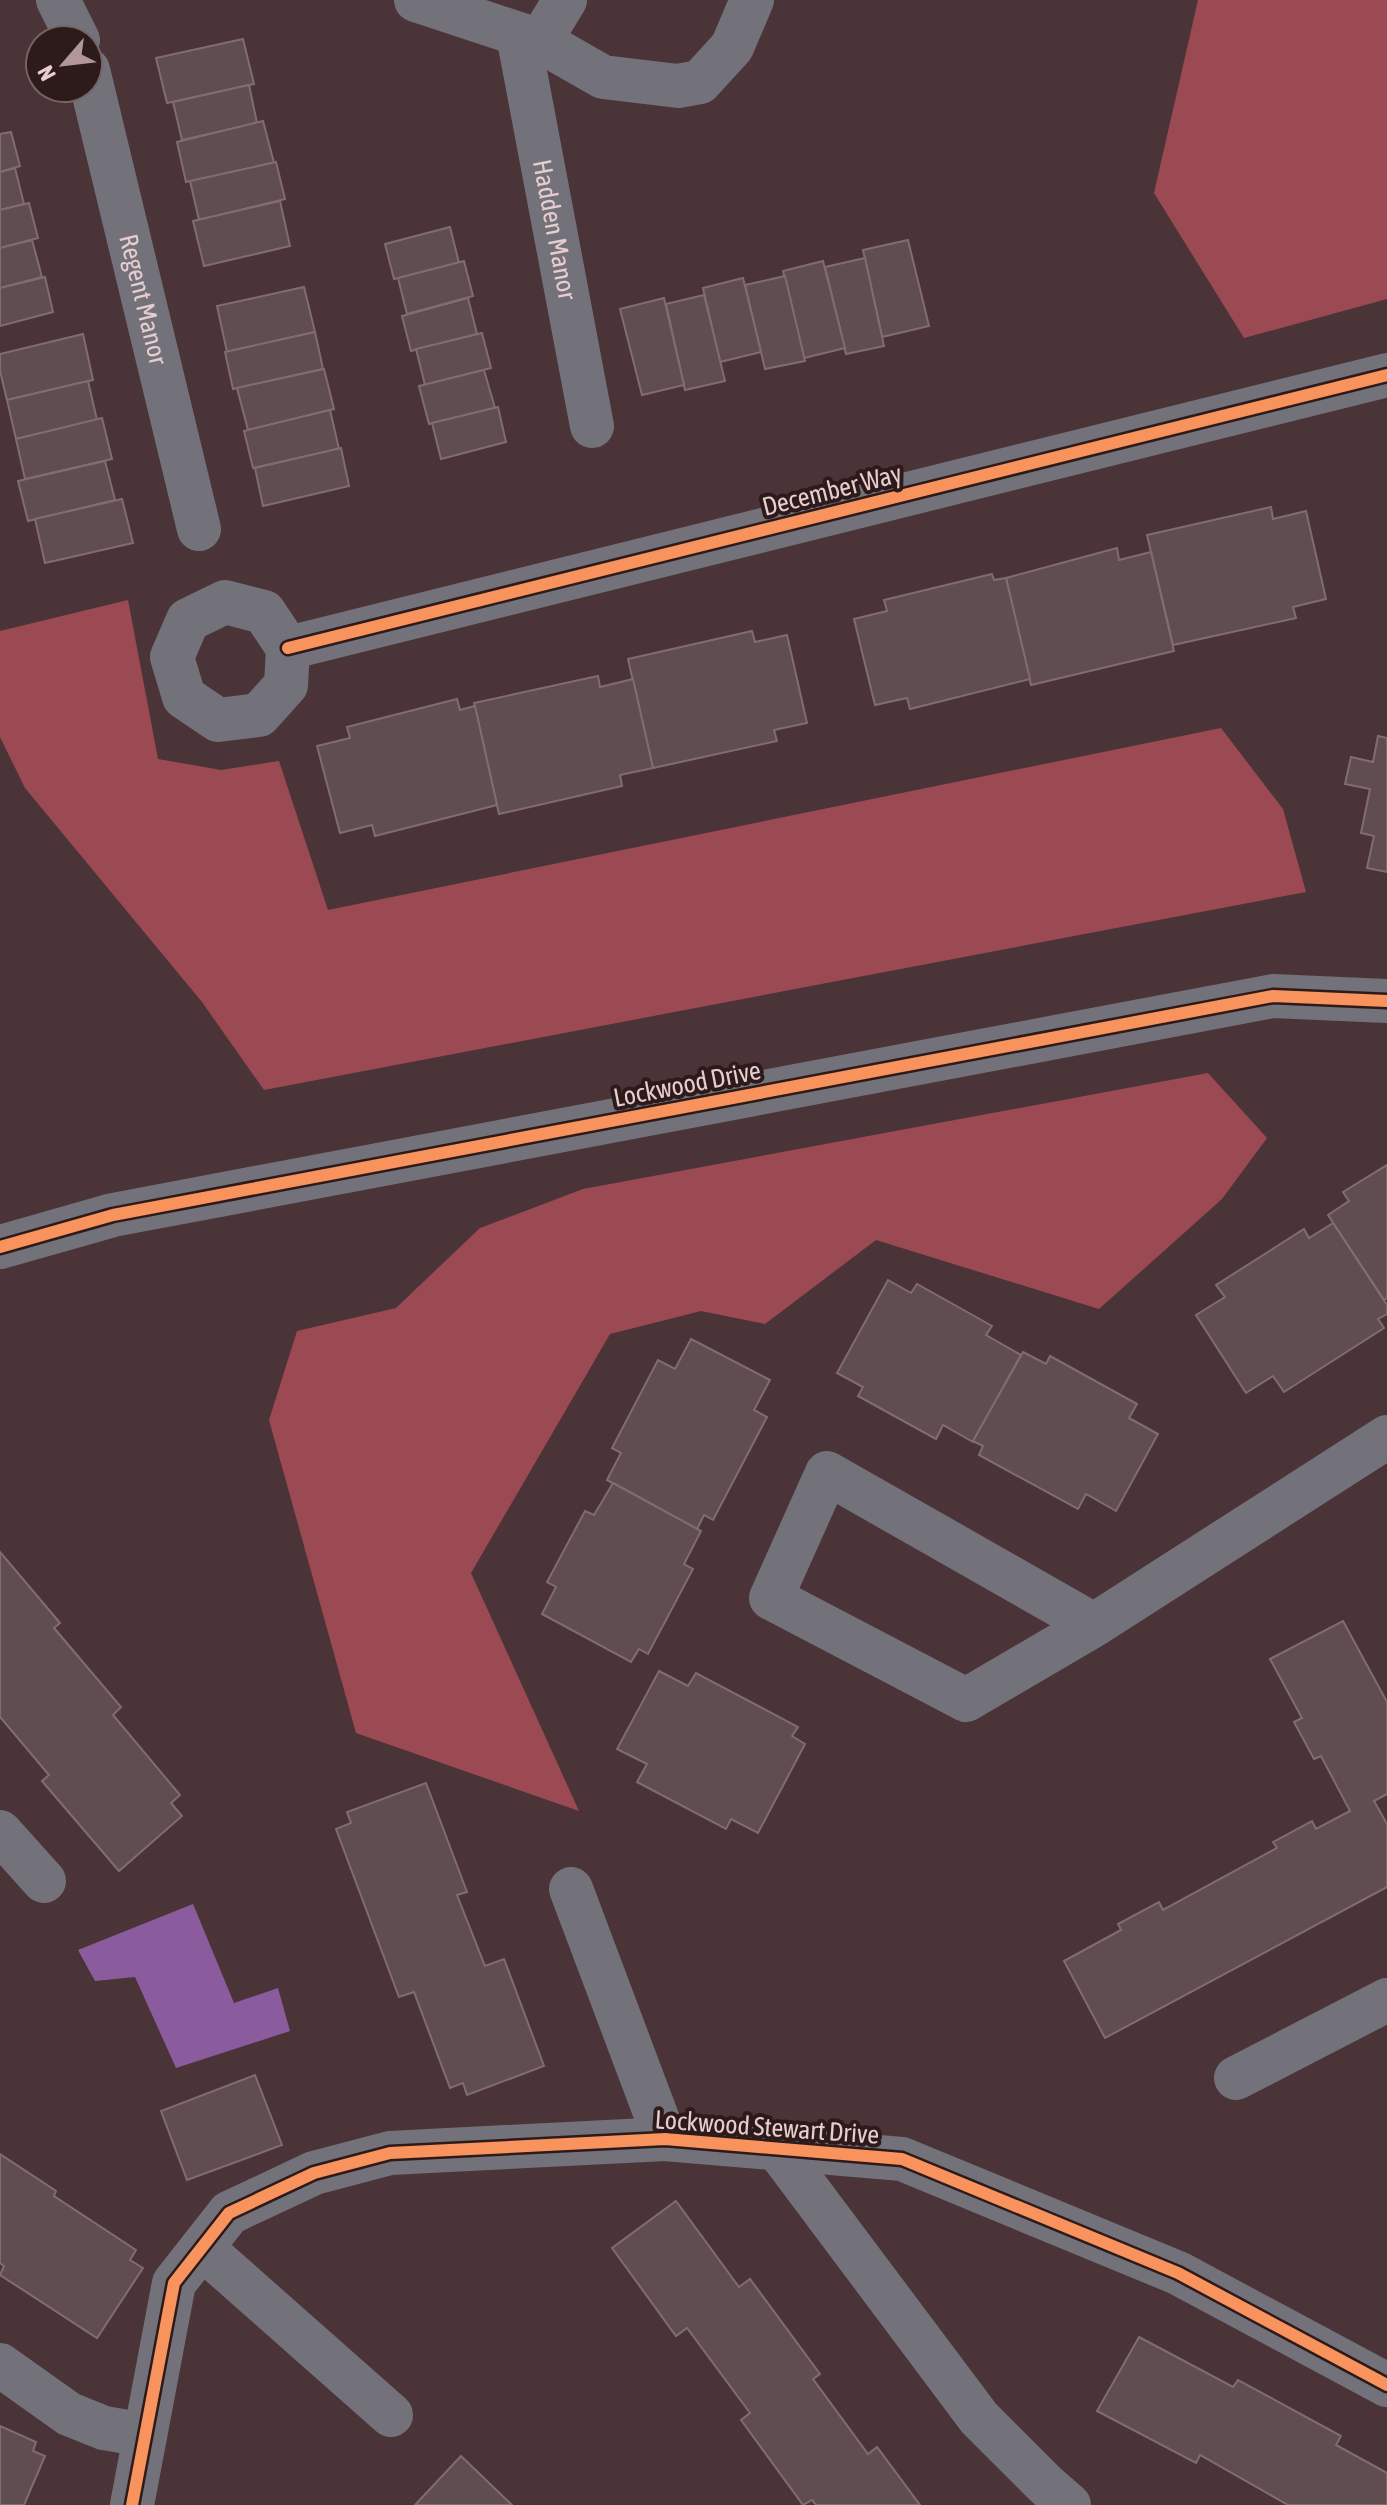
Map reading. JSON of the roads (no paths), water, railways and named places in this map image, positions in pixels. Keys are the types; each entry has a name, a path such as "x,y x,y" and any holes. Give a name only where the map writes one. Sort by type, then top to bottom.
{"street":[{"path":"58,0 70,24"},
{"path":"416,0 529,38 603,77 678,86 700,82 732,47 752,0"},
{"path":"529,38 565,0"},
{"name":"Hadden Manor","path":"529,38 592,426"},
{"name":"Regent Manor","path":"96,104 199,529"},
{"name":"December Way","path":"288,648 1387,375"},
{"name":"Lockwood Drive","path":"0,1247 113,1215 1273,996 1387,1001"},
{"path":"1094,1625 827,1473 771,1598 966,1700 1094,1625 1387,1437"},
{"path":"0,1832 44,1881"},
{"path":"571,1889 665,2139"},
{"path":"1236,2078 1387,2000"},
{"name":"Lockwood Stewart Drive","path":"132,2505 174,2283 229,2213 314,2173 390,2153 665,2139 902,2159 1178,2273 1387,2385"},
{"name":"Lockwood Stewart Drive","path":"776,2147 979,2418 1069,2505"},
{"path":"202,2248 391,2415"},
{"path":"0,2365 69,2414 104,2428 145,2435"}]}
